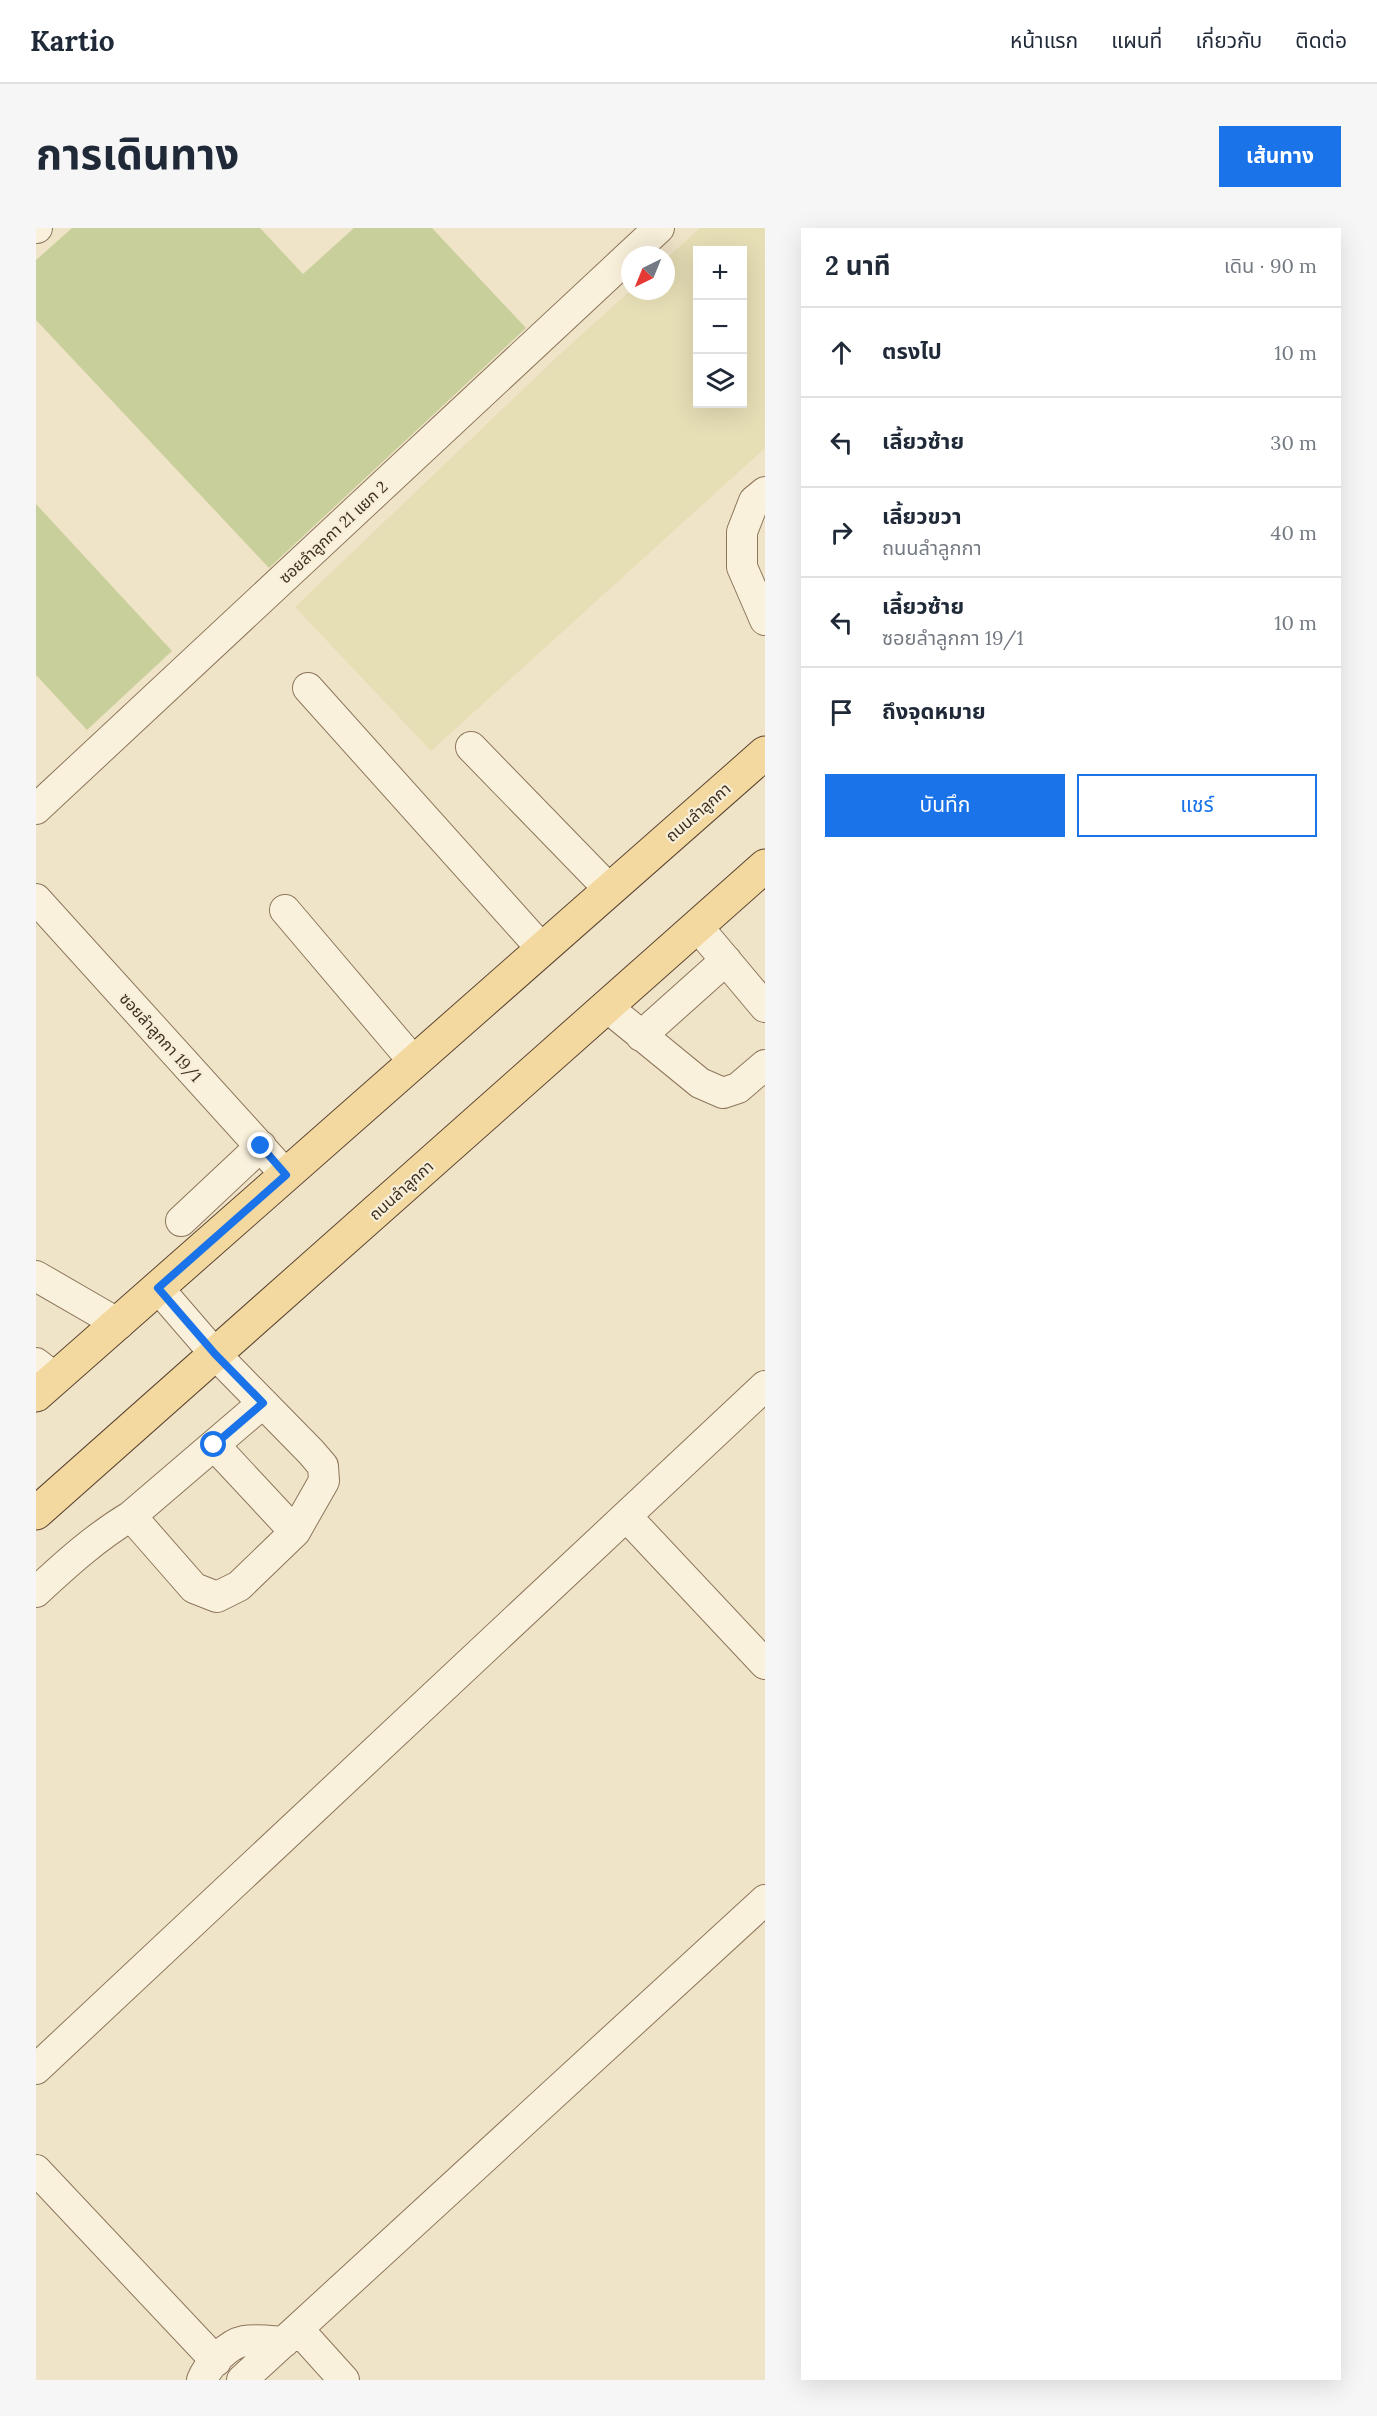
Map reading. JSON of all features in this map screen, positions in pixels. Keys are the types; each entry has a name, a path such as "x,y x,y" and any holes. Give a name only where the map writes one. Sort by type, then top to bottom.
{"main road":[{"name":"ถนนลำลูกกา","path":"42,1379 119,1324 765,753"},
{"name":"ถนนลำลูกกา","path":"36,1513 697,926 763,872"}],"street":[{"name":"ซอยลำลูกกา 21 แยก 2","path":"640,246 659,228"},
{"name":"ซอยลำลูกกา 21 แยก 2","path":"36,809 621,263"},
{"path":"765,492 754,501 742,532 742,567 765,620"},
{"path":"308,688 542,949"},
{"path":"471,747 610,890"},
{"name":"ซอยลำลูกกา 19/1","path":"36,899 286,1175"},
{"path":"285,910 414,1062"},
{"path":"697,926 765,1006"},
{"path":"641,1036 726,960"},
{"path":"607,1007 700,1083 723,1093 738,1088 765,1065"},
{"path":"181,1221 261,1146"},
{"path":"36,1275 119,1324"},
{"path":"131,1516 194,1588 217,1597 239,1586 295,1532 324,1481 323,1466 215,1354 158,1288"},
{"path":"36,2069 765,1386"},
{"path":"36,1592 92,1543 131,1516 263,1403"},
{"path":"214,1445 295,1532"},
{"path":"627,1517 765,1664"},
{"path":"242,2380 765,1900"},
{"path":"36,2170 209,2370 236,2344 291,2335 344,2380"}],"shaded area":[{"path":"700,228 765,228 765,448 431,751 295,607 559,355 621,299 675,300 675,251"}],"green space":[{"path":"72,228 260,228 303,274 354,228 432,228 526,328 269,568 36,320 36,260"},
{"path":"36,504 172,651 87,730 36,675"}],"route":[{"path":"214,1445 263,1403 215,1354 158,1288 286,1175 261,1146"}]}
